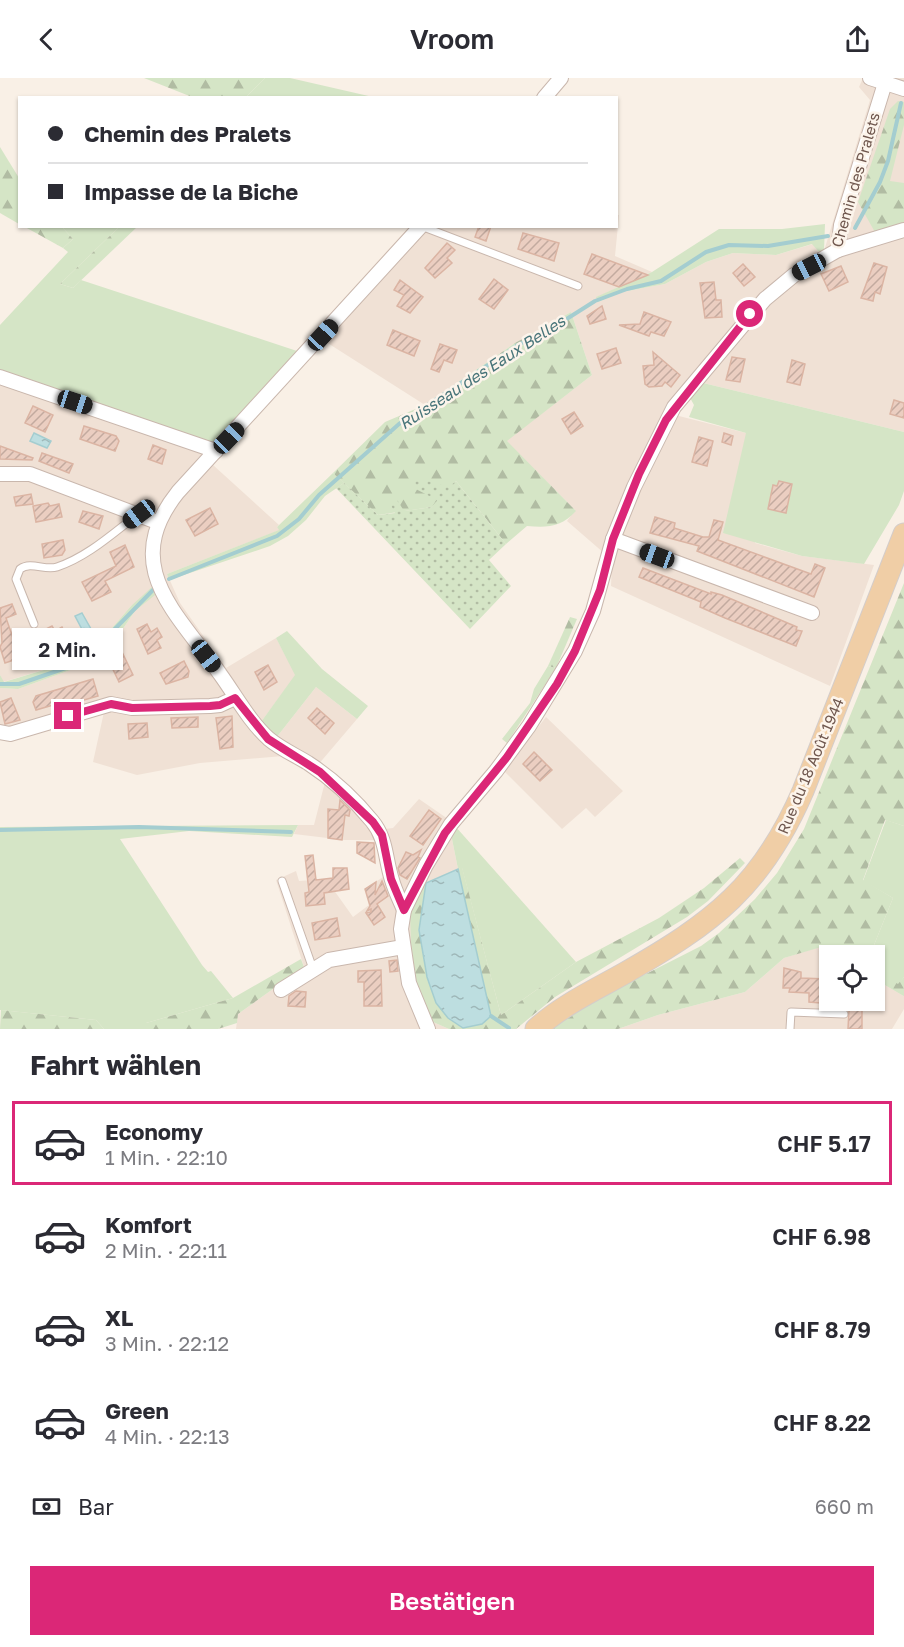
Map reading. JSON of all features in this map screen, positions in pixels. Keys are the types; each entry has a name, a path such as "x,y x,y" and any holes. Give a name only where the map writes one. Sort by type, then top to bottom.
{"main road":[{"name":"Rue du 18 Août 1944","path":"536,1029 568,1005 671,947 699,928 733,900 768,859 785,831 803,791 904,534"}],"street":[{"path":"546,96 561,78"},
{"path":"870,78 904,89"},
{"name":"Chemin des Pralets","path":"428,1029 409,983 401,929 404,910 445,833 507,757 557,684 593,611 613,539 649,453 674,407 765,299 794,275 838,250 841,225 885,83"},
{"path":"404,910 391,879 382,835 373,822 320,772 268,739 235,698 165,599 152,550 157,522 178,492 419,228"},
{"path":"838,250 904,230"},
{"path":"0,377 216,451"},
{"path":"0,474 30,474 157,522"},
{"path":"613,539 812,613"},
{"path":"0,732 10,734 111,704 132,708 210,706 220,705 235,698"},
{"path":"281,990 313,969 342,957 403,947"}],"lane":[{"path":"426,228 578,286"},
{"path":"34,624 16,579 20,569 30,566 56,568 72,561 88,552 139,514"},
{"path":"282,881 313,969"},
{"path":"790,1029 791,1012 844,1014"}],"shaded area":[{"path":"863,78 904,78 904,432 699,382 675,415 746,433 755,543 802,556 874,565 830,686 611,586 612,560 567,521 575,510 506,441 592,375 571,312 515,343 425,405 326,342 290,358 408,228 618,228 615,256 652,272 597,297 598,302 622,292 665,284 706,262 733,253 776,255 813,244 824,251 870,100 859,87"},
{"path":"0,371 212,443 213,465 279,525 277,527 280,530 167,574 180,603 226,668 276,638 296,675 261,722 276,738 316,687 357,719 312,772 283,756 200,763 137,775 93,762 104,712 0,737 0,688 18,689 87,664 110,636 122,630 135,611 154,595 131,606 87,657 3,682 0,675"},
{"path":"546,717 623,791 595,817 586,808 562,829 504,771"},
{"path":"325,782 385,829 393,828 419,799 448,819 458,869 421,885 433,1022 449,1029 236,1029 238,1014 304,967 276,880 296,871 299,881 326,879 353,917 373,902 365,889 389,873 381,840 344,840 294,834 298,825 314,825"},
{"path":"819,947 819,1011 885,1011 885,985 904,996 904,1009 892,1029 618,1029 658,1015 745,992 784,958"}],"green space":[{"path":"144,78 265,78 247,96 189,96"},
{"path":"265,78 290,78 369,96 247,96"},
{"path":"898,101 904,102 904,125 890,181 904,183 904,223 876,234 858,202 890,109"},
{"path":"0,147 18,176 18,223 0,213"},
{"path":"825,224 824,251 818,251 812,244 776,255 733,253 706,262 665,284 622,292 598,302 596,297 652,272 719,229 782,229"},
{"path":"27,228 63,228 73,239 63,248"},
{"path":"63,228 118,228 60,284 73,288 81,280 297,351 212,443 0,371 0,325 68,252 63,248 73,239"},
{"path":"118,228 136,228 73,288 60,284"},
{"path":"571,312 592,375 507,441 576,511 565,520 548,526 527,526 506,544 456,481 432,507 378,515 333,473 385,422 425,405 515,343"},
{"path":"699,382 904,432 904,491 899,505 864,564 802,556 723,533 746,433 689,417 694,405 689,396"},
{"path":"333,473 344,483 325,496 306,520 288,536 270,546 169,580 167,574 279,530 277,527"},
{"path":"414,477 449,487 456,481 506,544 489,560 511,586 470,629 336,488 344,483 378,515 395,513 389,501 396,498 404,511 432,507 437,500 410,486"},
{"path":"904,583 904,826 885,820 863,880 893,898 874,945 819,945 819,948 784,958 745,992 658,1015 618,1029 547,1029 575,1010 701,946 719,933 755,899 777,873 804,829"},
{"path":"152,587 155,595 135,611 122,630 109,636 87,664 18,689 0,688 0,675 4,682 87,657 131,606"},
{"path":"570,617 577,619 556,668 548,666"},
{"path":"287,631 322,669 368,706 357,719 316,687 276,738 261,722 295,675 276,638"},
{"path":"548,666 556,668 507,743 502,739 530,703 534,689"},
{"path":"886,820 904,826 904,977 899,984 904,996 885,985 885,945 874,945 893,898 863,881"},
{"path":"298,825 292,837 189,831 120,839 202,965 208,972 211,971 233,998 146,1023 146,1029 104,1029 96,1020 0,1010 0,827"},
{"path":"455,826 576,962 501,1015 462,868 458,869 451,834"},
{"path":"740,858 745,863 708,901 687,917 555,997 516,1029 449,1029 433,1022 416,985 411,944 410,915 421,885 426,883 419,930 463,1028 482,1024 491,1016 458,869 462,867 501,1015 576,962 659,918 704,888"},
{"path":"301,959 304,967 238,1014 237,1023 218,1029 146,1029 146,1023 233,998"},
{"path":"885,977 898,984 904,977 904,996 885,985"},
{"path":"1,1010 96,1020 104,1029 0,1029"}],"water":[{"path":"34,433 51,441 47,448 30,441"},
{"path":"82,613 91,629 84,633 75,616"},
{"path":"458,869 491,1016 482,1024 463,1028 448,1018 436,1003 427,977 419,930 426,883"}],"building":[{"path":"478,228 490,228 486,241 475,237"},
{"path":"523,233 559,243 554,261 518,249"},
{"path":"447,243 455,250 447,258 452,263 435,278 425,268"},
{"path":"592,254 648,275 619,287 584,274"},
{"path":"874,263 887,267 880,294 875,292 873,301 861,298"},
{"path":"743,264 755,277 744,286 733,273"},
{"path":"841,266 848,282 829,291 821,274"},
{"path":"494,279 508,290 494,309 479,299"},
{"path":"400,280 423,297 410,313 397,306 404,295 394,290"},
{"path":"714,282 716,300 721,300 722,317 705,318 700,283"},
{"path":"602,306 606,319 590,324 587,316"},
{"path":"644,312 671,322 664,336 651,332 649,336 619,325 640,324"},
{"path":"393,330 420,341 414,356 387,345"},
{"path":"440,344 457,350 452,363 444,360 439,372 431,369"},
{"path":"616,348 621,363 602,369 597,354"},
{"path":"653,352 680,375 671,387 665,382 662,386 649,387 645,384 643,366 654,365"},
{"path":"732,357 745,359 740,382 726,380"},
{"path":"792,360 805,364 800,385 787,382"},
{"path":"894,400 904,403 904,418 890,414"},
{"path":"33,406 53,415 45,432 25,423"},
{"path":"574,412 583,426 571,434 562,419"},
{"path":"84,426 116,436 119,441 115,451 80,439"},
{"path":"724,433 733,436 731,445 722,442"},
{"path":"699,437 713,441 707,466 692,462"},
{"path":"153,445 166,450 162,464 148,459"},
{"path":"0,446 33,458 32,460 0,459"},
{"path":"42,453 73,464 69,473 39,461"},
{"path":"779,481 792,484 786,513 768,509 773,485 777,486"},
{"path":"31,494 33,504 16,506 14,497"},
{"path":"48,503 50,506 59,504 62,517 36,522 33,506"},
{"path":"210,508 218,524 195,536 186,520"},
{"path":"83,511 103,516 99,529 79,522"},
{"path":"655,517 675,523 674,528 703,537 709,537 714,520 723,522 718,540 811,574 815,564 825,568 814,597 697,551 699,546 650,533"},
{"path":"63,540 65,550 62,555 44,558 42,544"},
{"path":"125,545 134,567 105,581 111,592 92,601 82,582 116,566 110,552"},
{"path":"643,568 711,594 711,592 722,595 797,627 796,630 802,631 796,646 725,618 700,607 701,602 639,577"},
{"path":"12,604 16,614 6,618 19,655 17,659 5,663 0,647 2,643 0,608"},
{"path":"147,624 151,632 157,628 162,637 157,640 161,648 148,654 137,629"},
{"path":"52,626 55,631 62,627 71,646 56,653 42,631"},
{"path":"122,652 133,675 119,682 108,659"},
{"path":"184,661 189,671 188,677 166,684 160,673"},
{"path":"268,665 277,682 264,690 255,672"},
{"path":"93,679 98,696 77,702 70,700 36,710 33,702 36,696"},
{"path":"11,698 20,720 5,724 0,702"},
{"path":"317,708 334,723 325,734 308,718"},
{"path":"232,716 233,747 220,749 216,718"},
{"path":"198,717 198,727 172,728 171,718"},
{"path":"147,723 148,737 129,739 128,724"},
{"path":"534,752 552,770 540,781 523,764"},
{"path":"340,800 350,810 349,816 345,815 342,840 328,838 328,809 339,810"},
{"path":"429,810 441,819 423,845 410,836"},
{"path":"357,842 374,843 375,863 357,853"},
{"path":"421,850 418,857 420,858 407,879 400,875 398,868 406,852 413,855"},
{"path":"313,855 316,880 333,878 333,868 347,868 349,889 324,893 325,904 306,906 305,893 309,892 305,856"},
{"path":"382,881 388,896 377,904 385,917 374,925 366,913 371,912 371,909 367,911 370,906 365,889 376,882 375,895"},
{"path":"337,918 340,936 315,940 312,923"},
{"path":"397,960 398,971 390,972 389,961"},
{"path":"784,968 801,972 801,978 819,979 819,1003 809,1002 809,993 789,992 790,988 783,988"},
{"path":"381,970 382,1006 364,1006 364,982 358,982 358,971"},
{"path":"296,991 306,992 305,1007 288,1006 289,996"},
{"path":"849,1011 862,1011 862,1029 848,1029"}],"waterway":[{"name":"Ruisseau des Eaux Belles","path":"855,228 880,182 888,161 901,103"},
{"name":"Ruisseau des Eaux Belles","path":"169,579 277,536 299,519 319,495 399,424 518,345 554,327 595,301 627,289 661,281 706,252 729,245 768,246 828,236"},
{"name":"Ruisseau des Eaux Belles","path":"0,684 19,684 89,660 107,637 153,590"},
{"path":"0,830 139,827 291,832"},
{"path":"491,1016 509,1028"}],"route":[{"path":"68,716 111,704 132,708 210,706 227,703 235,698 268,739 320,772 373,822 382,835 391,879 404,910 445,833 507,757 557,684 575,651 593,611 613,539 639,474 666,420 674,407 750,314"}]}
